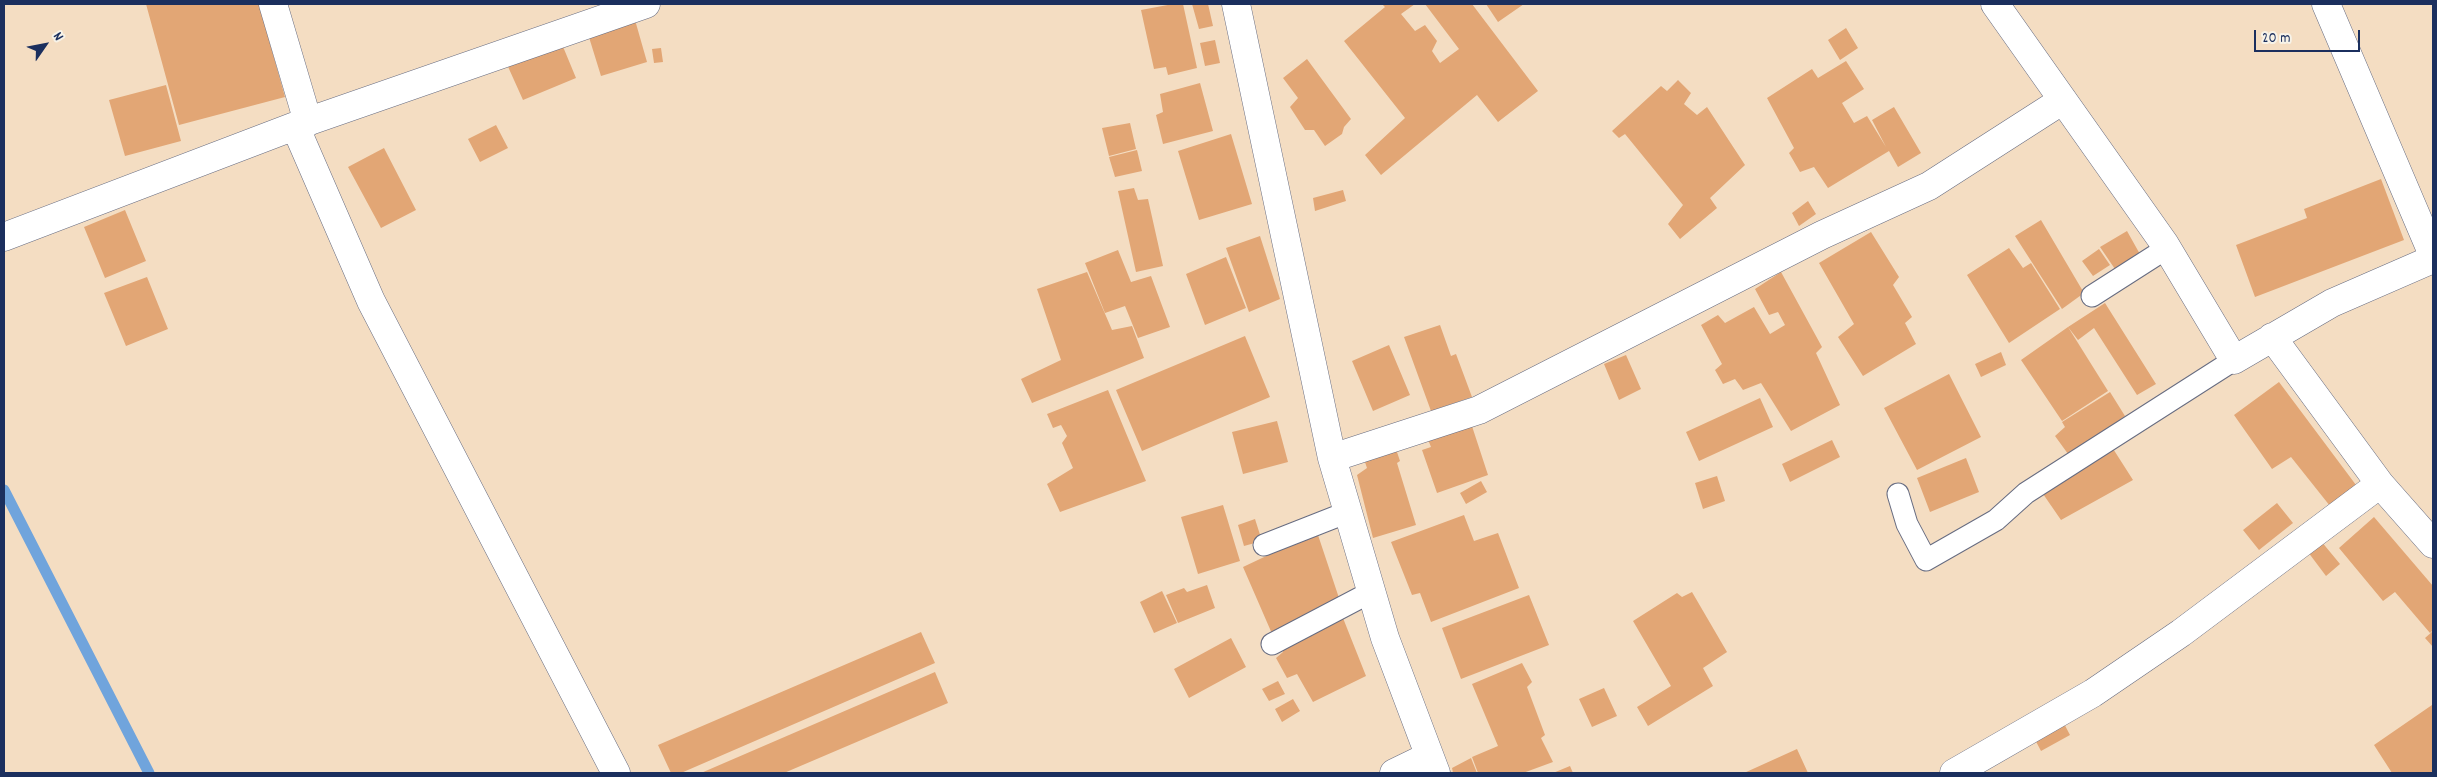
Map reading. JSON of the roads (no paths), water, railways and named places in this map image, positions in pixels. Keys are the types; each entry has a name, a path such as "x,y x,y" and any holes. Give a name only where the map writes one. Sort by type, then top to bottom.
{"street":[{"path":"273,4 301,124 371,301 616,773"},
{"path":"4,237 301,124 646,4"},
{"path":"1236,4 1332,458 1385,638 1433,765 1394,773"},
{"path":"1995,4 2166,248 2234,360 2332,303 2433,259"},
{"path":"2326,4 2433,255"},
{"path":"1332,458 1479,410 1822,235 1929,186 2063,100"},
{"path":"2272,338 2380,484 2433,544"},
{"path":"1954,773 2093,693 2181,633 2380,484"}],"lane":[{"path":"2092,296 2166,248"},
{"path":"1898,494 1907,524 1926,560 1996,520 2026,493 2234,360"},
{"path":"1264,545 1348,512"},
{"path":"1272,644 1372,592"}],"waterway":[{"path":"4,490 149,773"}]}
